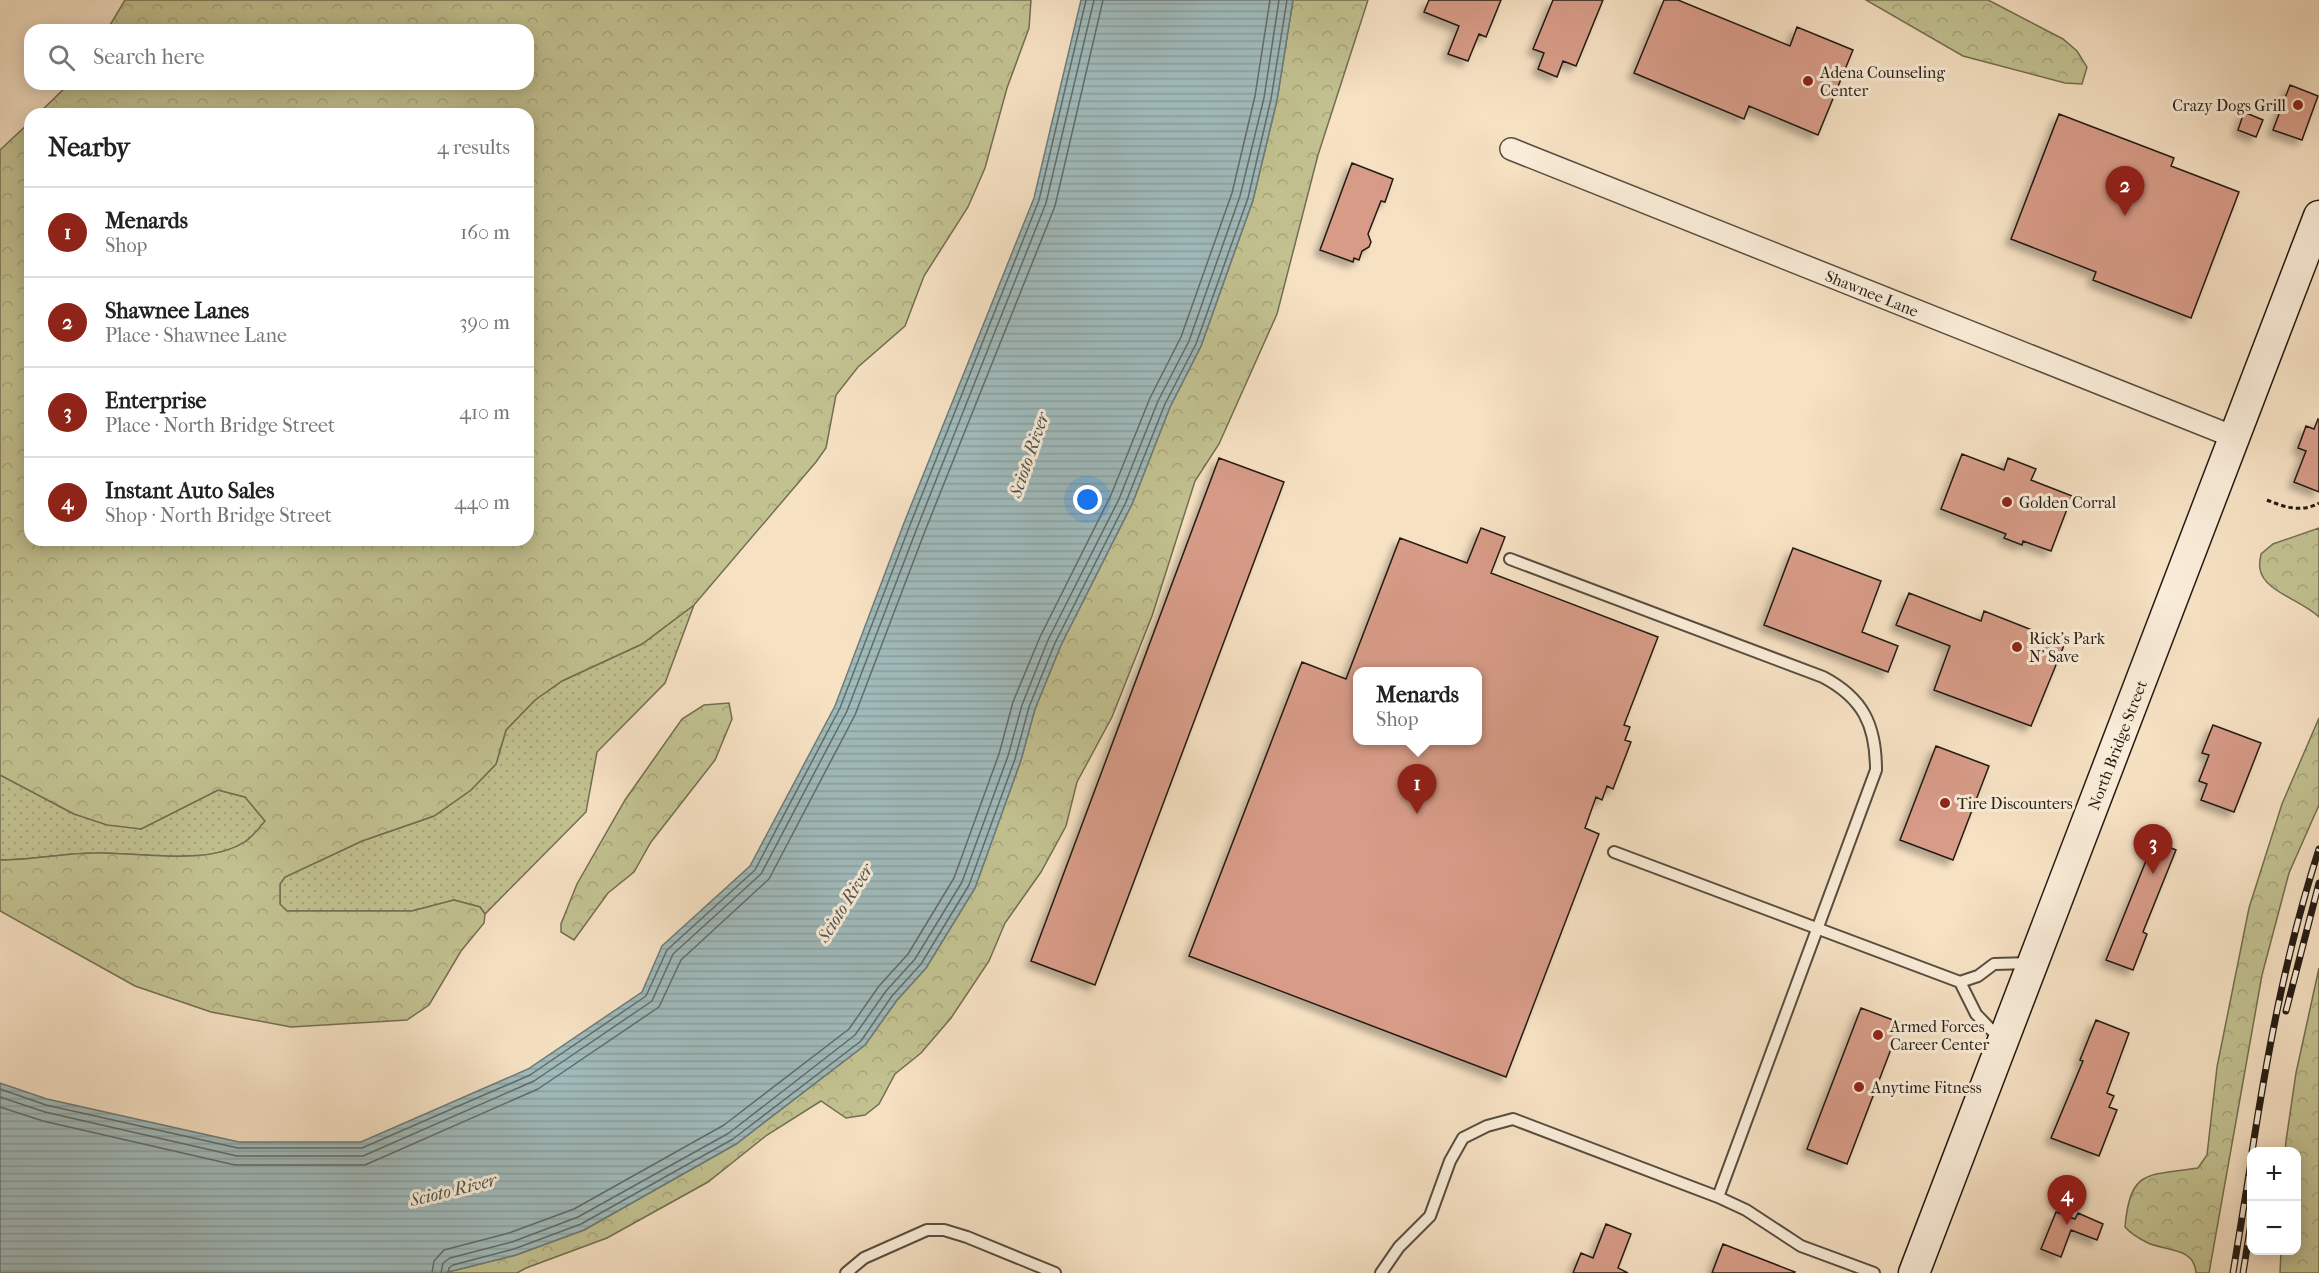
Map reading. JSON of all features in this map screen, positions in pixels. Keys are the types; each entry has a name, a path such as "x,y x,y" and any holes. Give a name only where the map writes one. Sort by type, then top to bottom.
{"main road":[{"name":"North Bridge Street","path":"1914,1273 2319,216"}],"street":[{"name":"Shawnee Lane","path":"1511,149 2234,437"}],"lane":[{"path":"1510,559 1823,677 1842,687 1856,701 1868,720 1876,746 1876,770 1718,1197"},
{"path":"1614,852 1960,982 1978,976 1994,964 2034,963"},
{"path":"1960,982 1976,1014 2003,1042"},
{"path":"1381,1273 1399,1247 1430,1216 1450,1161 1462,1138 1487,1126 1513,1119 1718,1197 1746,1210 1801,1246 1874,1273"},
{"path":"846,1273 864,1257 927,1230 944,1230 1055,1273"}],"path":[{"path":"2267,500 2286,507 2310,508 2319,503"}],"green space":[{"path":"125,0 1031,0 1029,28 1007,88 985,168 968,207 924,276 905,326 858,367 836,395 826,448 816,462 694,605 642,644 562,681 535,700 506,730 496,764 471,790 434,816 362,841 285,877 280,884 280,904 287,911 412,911 454,900 480,907 485,914 484,923 461,951 429,1005 407,1020 291,1027 211,1012 135,986 0,911 0,860 85,853 173,856 213,854 246,841 265,821 245,797 218,790 141,829 107,825 74,814 0,775 0,150 24,128 24,546 534,546 534,108 44,108 63,90 534,90 534,24 111,24"},
{"path":"1293,0 1368,0 1318,155 1277,314 1219,444 1195,481 1152,616 1112,717 1077,782 1066,826 1041,872 1005,923 989,961 951,1018 921,1053 895,1074 879,1104 865,1115 846,1118 821,1101 767,1135 708,1182 607,1238 517,1273 444,1273 516,1255 584,1230 736,1144 865,1045 897,1000 926,968 975,888 1021,760 1035,709 1061,645 1132,504 1170,407 1201,346 1253,200 1277,100"},
{"path":"1866,0 1988,0 2063,39 2077,51 2087,67 2082,84 2065,83 1963,56"},
{"path":"2319,528 2319,617 2268,584 2260,566 2261,554 2273,544"},
{"path":"694,605 665,683 597,752 586,812 485,914 480,907 454,900 412,911 287,911 280,905 280,884 285,877 362,841 434,816 471,790 496,764 506,730 535,700 562,681 642,644"},
{"path":"729,703 732,719 715,760 651,842 634,872 608,893 574,940 561,932 561,924 577,884 625,800 682,719 704,705"},
{"path":"2319,718 2319,805 2289,873 2262,975 2209,1273 2196,1273 2190,1258 2185,1254 2155,1246 2127,1230 2125,1227 2131,1194 2145,1178 2166,1172 2198,1168 2207,1155 2217,1067 2249,908 2282,804"},
{"path":"0,775 74,814 141,829 218,790 245,797 265,821 246,841 213,854 173,856 85,853 0,860"},
{"path":"2319,968 2319,1273 2280,1273 2281,1255 2301,1255 2301,1147 2286,1147 2296,1073"}],"water":[{"name":"Scioto River","path":"1081,0 1293,0 1277,100 1253,200 1201,346 1170,407 1132,504 1061,645 1035,709 1021,760 975,888 926,968 897,1000 865,1045 736,1144 584,1230 516,1255 444,1273 0,1273 0,1083 47,1099 239,1142 361,1142 528,1069 642,992 662,946 750,866 835,706 904,523 1034,198"}],"building":[{"path":"1429,0 1501,0 1486,37 1479,34 1468,61 1448,54 1459,26 1424,12"},
{"path":"1553,0 1603,0 1576,66 1563,61 1557,77 1538,69 1544,53 1533,49"},
{"path":"1664,0 1678,0 1790,46 1797,27 1853,50 1818,135 1749,106 1744,119 1634,73"},
{"name":"Crazy Dogs Grill","path":"2290,85 2318,96 2302,140 2273,130"},
{"path":"2244,112 2263,120 2256,137 2238,130"},
{"path":"2059,114 2174,158 2171,166 2239,192 2191,318 2093,280 2096,272 2011,239"},
{"path":"1352,163 1393,179 1385,202 1381,201 1368,234 1371,242 1369,247 1362,251 1359,260 1354,258 1353,262 1320,250"},
{"path":"2318,419 2319,492 2294,482 2306,451 2298,448 2306,426 2314,429"},
{"name":"Golden Corral","path":"1962,454 2004,470 2008,458 2036,469 2031,480 2072,496 2051,551 2023,541 2022,545 2004,538 2006,534 1941,509"},
{"path":"1219,458 1284,482 1095,985 1031,961"},
{"path":"1481,528 1505,537 1491,573 1658,637 1624,725 1630,727 1625,740 1631,742 1613,789 1607,786 1602,800 1596,797 1585,828 1599,834 1506,1077 1189,956 1302,662 1346,679 1400,538 1467,563"},
{"path":"1793,548 1881,581 1862,632 1898,646 1888,672 1764,625"},
{"path":"1909,593 1981,621 1984,611 2065,643 2031,726 1934,690 1950,646 1896,625"},
{"path":"2213,725 2261,743 2234,812 2201,800 2207,784 2199,781 2209,755 2202,753"},
{"name":"Tire Discounters","path":"1936,746 1989,766 1953,860 1900,840"},
{"path":"2154,841 2176,850 2143,932 2147,934 2133,970 2106,960"},
{"path":"1861,1008 1901,1023 1847,1164 1807,1149"},
{"path":"2096,1020 2129,1033 2107,1093 2114,1096 2109,1107 2117,1110 2099,1156 2051,1138 2083,1061 2080,1060"},
{"path":"2056,1212 2075,1219 2078,1213 2103,1224 2097,1240 2071,1230 2061,1257 2041,1249"},
{"path":"1606,1224 1631,1234 1618,1268 1628,1273 1573,1273 1581,1253 1593,1258"},
{"path":"1723,1244 1795,1272 1712,1273"}],"railway":[{"path":"2253,1147 2280,999 2297,924 2319,849"},
{"path":"2286,1011 2319,883"},
{"path":"2233,1273 2247,1187"},
{"path":"2243,1273 2247,1248"}],"place":[{"name":"Adena Counseling Center","path":"1808,81"},
{"name":"Crazy Dogs Grill","path":"2298,105"},
{"name":"Shawnee Lanes","path":"2125,216"},
{"name":"Golden Corral","path":"2007,502"},
{"name":"Rick's Park N' Save","path":"2017,647"},
{"name":"Tire Discounters","path":"1945,803"},
{"name":"Menards","path":"1417,814"},
{"name":"Enterprise","path":"2153,874"},
{"name":"Armed Forces Career Center","path":"1878,1035"},
{"name":"Anytime Fitness","path":"1859,1087"},
{"name":"Instant Auto Sales","path":"2067,1225"}]}
